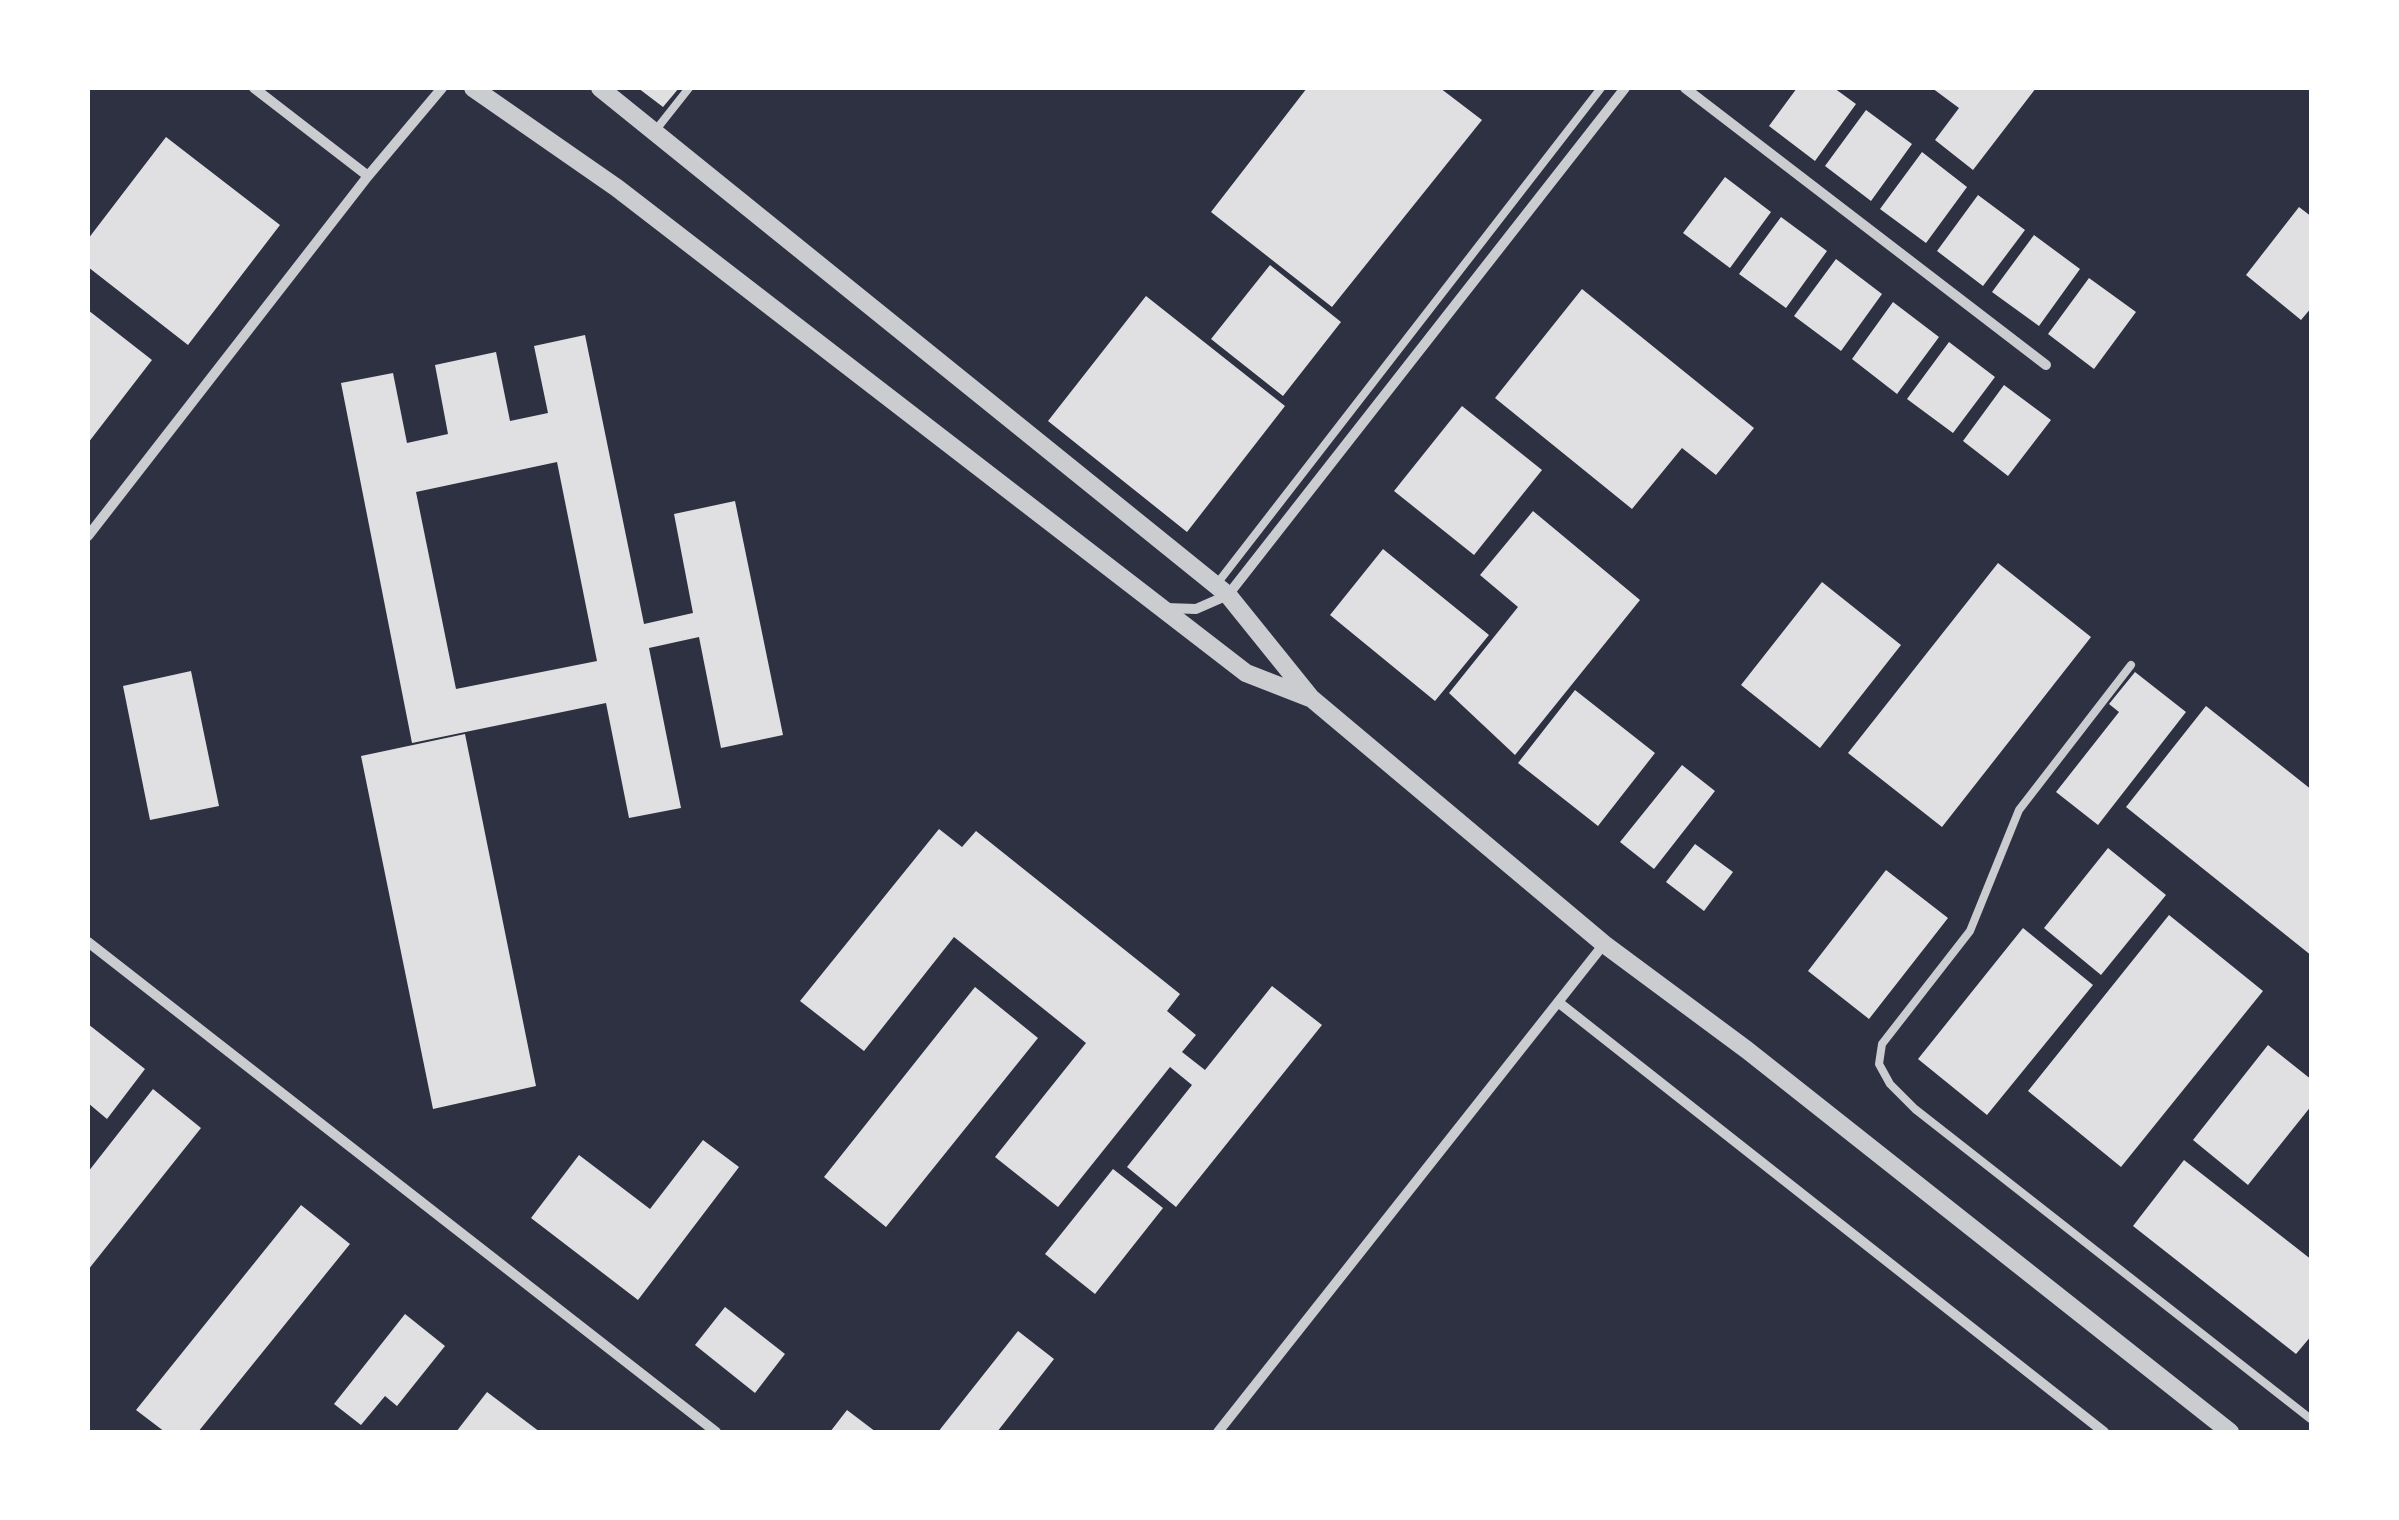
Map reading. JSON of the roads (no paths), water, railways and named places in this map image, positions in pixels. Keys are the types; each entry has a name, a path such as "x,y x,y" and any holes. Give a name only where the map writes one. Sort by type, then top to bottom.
{"street":[{"path":"254,88 368,176"},
{"path":"88,536 368,176 442,88"},
{"path":"473,88 617,188 1246,672 1311,698"},
{"path":"600,88 1222,590 1311,698 1604,944 1748,1050 2230,1432"},
{"path":"1160,608 1196,609 1222,590 1625,88"},
{"path":"1685,88 2046,366"},
{"path":"88,942 716,1432"},
{"path":"1218,1432 1604,944"},
{"path":"1558,1002 2104,1432"}],"lane":[{"path":"655,132 690,88"},
{"path":"1222,590 1601,88"},
{"path":"2131,665 2019,810 1970,931 1882,1044 1879,1064 1890,1084 1915,1108 2312,1420"}]}
